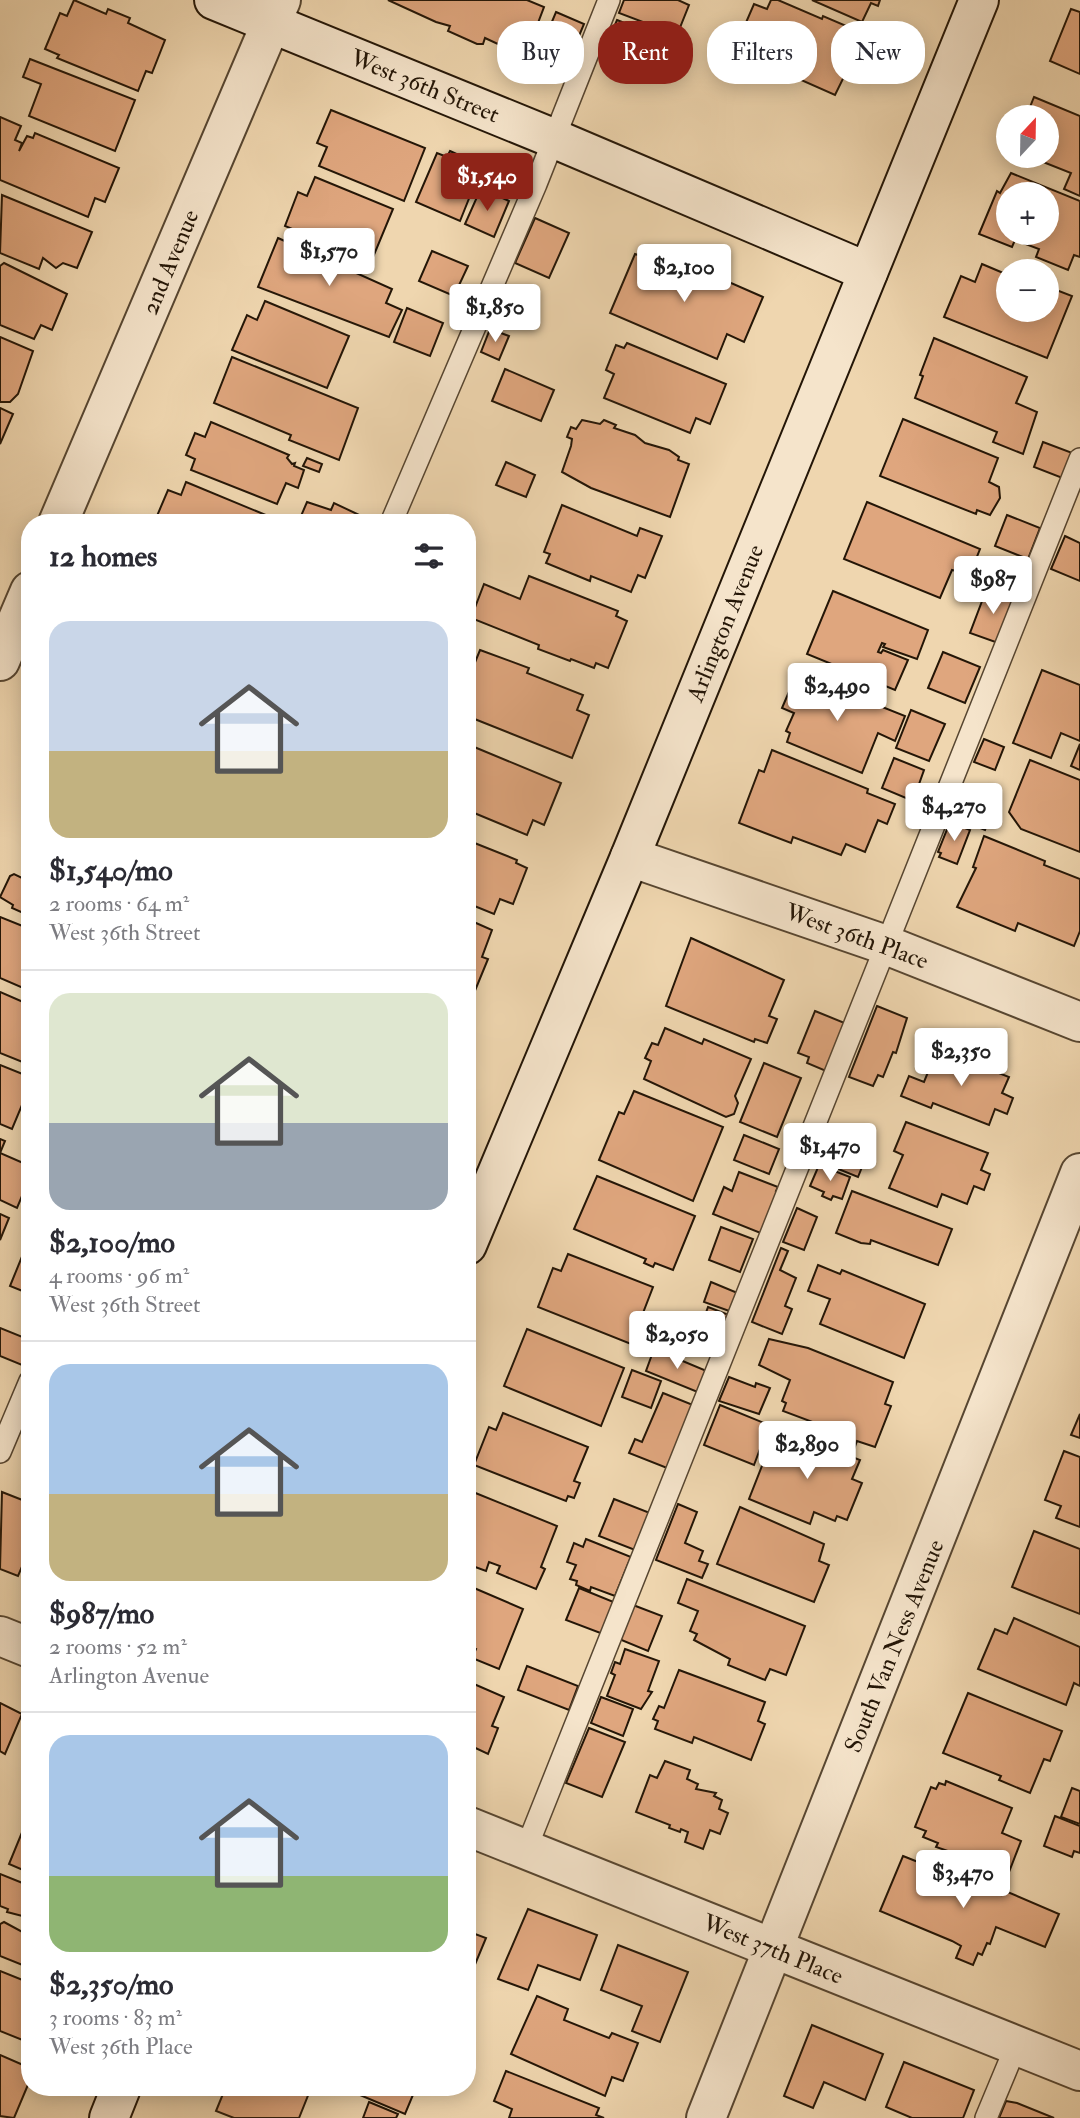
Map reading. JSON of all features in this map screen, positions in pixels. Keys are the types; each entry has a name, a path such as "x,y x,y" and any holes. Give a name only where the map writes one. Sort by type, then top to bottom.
{"street":[{"name":"West 36th Street","path":"214,0 276,12 555,139 868,272"},
{"name":"Arlington Avenue","path":"476,1224 630,857 979,0"},
{"name":"2nd Avenue","path":"62,514 276,12"},
{"path":"0,661 21,612"},
{"name":"West 36th Place","path":"630,857 886,945 1080,1022"},
{"name":"South Van Ness Avenue","path":"706,2118 1080,1173"},
{"path":"0,1636 21,1644"},
{"name":"West 37th Place","path":"476,1830 1080,2071"},
{"path":"109,2118 118,2096"}],"lane":[{"path":"395,514 555,139 609,0"},
{"path":"526,1849 1080,459"},
{"path":"0,1452 21,1402"},
{"path":"986,2118 1016,2046"}],"building":[{"path":"74,0 106,14 108,9 130,18 128,23 165,40 152,73 146,71 138,91 57,58 59,55 45,49 60,13 67,16"},
{"path":"388,0 527,0 544,7 539,21 497,21 497,44 485,38 483,44 477,44 448,31 450,26"},
{"path":"624,0 678,0 689,5 683,21 640,21 619,13"},
{"path":"771,0 778,0 822,19 823,16 835,21 831,21 831,84 840,84 835,95 810,84 817,84 817,21 747,21 754,4 767,9"},
{"path":"812,0 880,0 878,6 871,3 862,21"},
{"path":"1071,9 1080,12 1080,74 1050,61"},
{"path":"556,12 577,21 552,21"},
{"path":"30,59 135,100 115,151 29,116 41,84 23,77"},
{"path":"1034,97 1053,105 1031,105"},
{"path":"1059,107 1080,116 1080,196 1064,189 1071,173 1058,168"},
{"path":"331,110 425,148 404,201 319,166 327,147 317,143"},
{"path":"0,117 21,126 15,140 22,143 19,151 27,136 33,138 35,133 119,168 105,202 95,198 88,217 0,180"},
{"path":"450,151 472,161 470,167 480,171 460,221 416,202 437,153 447,157"},
{"path":"1011,173 1033,182 1006,182"},
{"path":"315,177 393,209 371,262 285,226 298,192 307,196"},
{"path":"481,188 509,201 494,237 465,224"},
{"path":"1059,192 1080,201 1080,257 1074,255 1068,270 1059,266 1059,259 1036,257 1039,249 1028,245 1059,245"},
{"path":"996,193 996,241 979,234"},
{"path":"2,195 92,232 77,268 63,263 56,268 43,258 39,269 0,253"},
{"path":"535,218 569,233 549,278 515,263"},
{"path":"278,238 392,289 386,303 402,310 389,337 258,287"},
{"path":"649,248 672,258 671,262 675,260 700,271 699,279 710,284 713,275 763,297 744,342 727,334 717,359 610,313 635,254 638,255 640,250 647,253"},
{"path":"432,251 468,266 454,296 419,281"},
{"path":"4,263 67,294 52,330 41,325 34,339 0,325 0,266"},
{"path":"982,264 996,270 996,322 1059,322 1059,291 1072,296 1047,358 944,317 961,276 975,282"},
{"path":"265,301 349,336 327,388 232,350 247,315 257,320"},
{"path":"407,308 443,323 430,356 394,342"},
{"path":"490,329 509,336 499,360 481,352"},
{"path":"0,337 33,351 18,394 10,402 0,402"},
{"path":"934,338 1027,377 1016,403 1037,412 1023,454 993,442 997,432 915,398 923,376 920,375"},
{"path":"627,343 726,384 710,424 696,418 690,433 604,398 614,374 606,370 616,345 624,348"},
{"path":"232,357 358,408 339,460 289,440 291,435 214,403"},
{"path":"505,369 554,390 541,421 492,401"},
{"path":"0,408 13,414 0,444"},
{"path":"903,419 998,458 989,482 999,487 1000,498 990,515 977,510 976,514 880,476"},
{"path":"582,420 600,424 604,420 645,443 669,450 679,457 678,460 689,464 670,517 591,488 562,472 572,439 567,437 571,427 576,429"},
{"path":"211,422 289,455 287,458 292,464 295,463 294,466 304,470 298,488 286,483 277,504 191,470 195,459 186,455 195,433 205,437"},
{"path":"1043,442 1075,454 1065,479 1034,467"},
{"path":"307,458 322,464 319,472 303,466"},
{"path":"506,462 535,475 526,497 496,485"},
{"path":"186,482 263,514 158,514 168,490 181,495"},
{"path":"307,502 331,510 334,503 357,514 302,514"},
{"path":"867,502 980,549 970,574 952,570 940,598 844,559"},
{"path":"562,505 637,536 640,528 662,536 645,578 638,575 631,592 591,576 590,581 546,563 550,554 544,552"},
{"path":"1007,515 1040,528 1028,559 995,546"},
{"path":"1065,536 1080,543 1080,581 1051,569"},
{"path":"529,576 618,611 616,616 627,621 608,668 596,663 594,668 571,659 570,661 538,649 539,645 476,620 476,605 484,584 520,599"},
{"path":"987,588 1016,599 1001,644 970,633"},
{"path":"833,591 928,630 917,659 883,647 885,644 882,643 878,652 883,650 908,660 895,690 807,654"},
{"path":"480,650 529,668 527,673 583,695 577,710 589,715 572,758 476,720 476,660"},
{"path":"943,652 980,667 965,703 928,688"},
{"path":"1042,670 1080,685 1080,741 1061,733 1051,758 1013,743"},
{"path":"797,673 905,716 895,741 878,733 862,773 787,742 790,733 786,731 794,713 782,708"},
{"path":"911,710 945,724 929,761 896,748"},
{"path":"984,739 1004,747 995,770 974,762"},
{"path":"1080,744 1080,770 1071,766"},
{"path":"476,748 561,783 544,825 533,820 527,835 476,814"},
{"path":"772,750 868,789 867,793 895,804 887,824 878,820 865,852 846,844 841,855 793,837 791,843 739,823 759,770 764,772"},
{"path":"894,758 924,770 913,801 882,788"},
{"path":"1030,760 1080,780 1080,852 1021,829 1009,812"},
{"path":"962,793 995,806 985,830 953,817"},
{"path":"950,822 970,830 957,864 939,857 941,853 938,852"},
{"path":"984,836 1045,861 1044,865 1080,879 1080,931 1074,946 1018,923 1015,931 957,907 976,868 973,867"},
{"path":"476,844 517,860 516,863 527,868 513,904 500,899 494,914 476,907"},
{"path":"14,874 21,878 21,912 0,897 10,876"},
{"path":"0,917 21,925 21,987 0,978"},
{"path":"476,923 492,930 482,957 488,959 476,988"},
{"path":"691,938 784,980 769,1016 777,1019 767,1043 755,1039 754,1042 666,1006"},
{"path":"0,992 21,1001 21,1061 0,1053"},
{"path":"877,1006 907,1018 896,1053 893,1052 883,1077 878,1075 873,1086 849,1077"},
{"path":"815,1011 847,1024 826,1071 807,1063 809,1057 798,1053"},
{"path":"665,1028 702,1044 704,1039 751,1059 735,1096 738,1103 734,1114 726,1117 644,1079 651,1061 645,1058 652,1043 658,1045"},
{"path":"937,1050 961,1058 963,1054 988,1064 986,1068 1009,1077 1002,1093 1013,1098 1007,1114 995,1109 989,1125 933,1103 931,1108 901,1096 909,1076 924,1082"},
{"path":"764,1063 801,1078 777,1137 740,1122"},
{"path":"0,1065 21,1073 21,1108 12,1129 0,1124"},
{"path":"634,1091 723,1127 693,1201 599,1160 619,1112 624,1114"},
{"path":"906,1122 988,1153 981,1170 990,1174 984,1190 974,1186 967,1204 942,1194 937,1207 889,1188 903,1155 894,1151"},
{"path":"828,1130 870,1147 858,1177 816,1160"},
{"path":"744,1135 779,1149 769,1174 734,1160"},
{"path":"0,1139 5,1141 0,1153"},
{"path":"0,1153 21,1162 21,1198 17,1208 0,1200"},
{"path":"819,1165 850,1177 842,1199 833,1196 831,1200 822,1196 824,1192 810,1186"},
{"path":"739,1172 778,1187 776,1191 780,1193 763,1234 713,1214 724,1187 732,1191"},
{"path":"597,1176 695,1216 673,1270 655,1263 653,1267 644,1263 646,1259 574,1229"},
{"path":"852,1191 952,1229 938,1265 871,1240 870,1244 861,1243 836,1233"},
{"path":"797,1208 817,1217 804,1250 783,1242"},
{"path":"0,1214 9,1218 0,1240"},
{"path":"721,1227 753,1239 740,1272 709,1260"},
{"path":"781,1248 788,1251 780,1270 796,1278 785,1306 792,1309 782,1334 752,1322"},
{"path":"568,1254 653,1287 631,1344 538,1307 553,1268 561,1271"},
{"path":"21,1259 21,1290 10,1286"},
{"path":"818,1265 840,1274 842,1270 925,1304 904,1358 820,1324 830,1299 808,1291"},
{"path":"711,1282 740,1294 732,1312 704,1302"},
{"path":"708,1307 729,1315 723,1332 702,1324"},
{"path":"0,1328 21,1336 21,1365 0,1356"},
{"path":"527,1329 624,1368 601,1426 504,1386"},
{"path":"769,1339 808,1348 893,1382 885,1404 891,1406 875,1447 857,1441 853,1452 821,1440 826,1427 783,1411 786,1403 782,1401 790,1380 759,1365"},
{"path":"654,1349 709,1372 700,1393 646,1371"},
{"path":"632,1370 661,1381 651,1408 622,1397"},
{"path":"729,1377 755,1387 756,1383 770,1388 759,1414 719,1401"},
{"path":"663,1393 693,1405 667,1468 629,1453 635,1439 642,1442"},
{"path":"720,1405 769,1425 754,1465 704,1445"},
{"path":"503,1413 588,1447 574,1481 580,1483 574,1498 568,1496 566,1501 476,1466 489,1427 496,1430"},
{"path":"1080,1414 1080,1438 1071,1435"},
{"path":"782,1435 827,1453 829,1448 860,1460 852,1479 862,1483 847,1520 837,1516 835,1521 814,1512 810,1524 749,1499 771,1443 778,1446"},
{"path":"1064,1451 1080,1457 1080,1527 1056,1518 1061,1506 1045,1500"},
{"path":"2,1492 21,1499 21,1569 18,1576 0,1569"},
{"path":"476,1493 557,1526 541,1567 545,1569 536,1589 497,1573 500,1566 489,1562 486,1571 476,1567"},
{"path":"614,1499 650,1513 635,1550 599,1536"},
{"path":"678,1504 697,1512 685,1543 703,1551 699,1561 708,1564 702,1578 656,1560"},
{"path":"740,1507 824,1544 819,1561 829,1565 814,1602 717,1564"},
{"path":"1034,1531 1080,1549 1080,1614 1012,1587"},
{"path":"586,1539 631,1557 615,1596 591,1587 590,1591 570,1579 576,1565 567,1562 574,1543 583,1547"},
{"path":"687,1579 805,1626 786,1675 770,1669 765,1680 728,1665 730,1659 694,1640 697,1634 690,1631 698,1611 678,1603"},
{"path":"579,1588 616,1603 603,1634 566,1620"},
{"path":"476,1589 523,1609 499,1669 476,1660"},
{"path":"633,1605 662,1616 648,1651 619,1639"},
{"path":"1014,1618 1080,1647 1080,1686 1074,1683 1066,1705 978,1669 995,1629 1007,1634"},
{"path":"625,1649 659,1661 648,1691 652,1692 641,1709 607,1696 615,1675 611,1673 615,1662 620,1664"},
{"path":"527,1666 578,1686 569,1710 518,1690"},
{"path":"679,1670 765,1702 758,1721 765,1724 751,1760 694,1737 692,1743 655,1729 658,1721 653,1719 659,1706 664,1708"},
{"path":"476,1685 504,1697 492,1726 498,1728 488,1754 476,1748"},
{"path":"968,1693 1062,1731 1050,1761 1044,1759 1030,1793 999,1780 1001,1776 943,1753"},
{"path":"601,1697 633,1709 623,1736 591,1723"},
{"path":"0,1703 21,1714 21,1716 5,1754 0,1751"},
{"path":"589,1728 625,1742 602,1797 566,1783"},
{"path":"665,1761 690,1770 687,1779 698,1784 696,1789 716,1793 714,1796 722,1800 719,1809 728,1813 720,1834 710,1830 703,1849 685,1842 688,1832 669,1828 670,1825 636,1812 650,1775 657,1778"},
{"path":"946,1781 1012,1808 1002,1833 1021,1841 1009,1872 936,1847 938,1843 923,1837 926,1831 915,1827 931,1787 936,1789 939,1783 945,1785"},
{"path":"1072,1788 1080,1791 1080,1824 1061,1817"},
{"path":"1055,1816 1080,1826 1080,1853 1074,1851 1072,1857 1044,1846"},
{"path":"21,1835 21,1869 9,1864"},
{"path":"903,1856 1001,1895 1003,1890 1059,1914 1045,1947 996,1927 990,1944 987,1943 982,1955 978,1953 973,1965 956,1958 961,1946 880,1911"},
{"path":"0,1874 21,1882 21,1916 7,1912 8,1909 0,1906"},
{"path":"528,1909 597,1935 580,1980 538,1965 528,1990 498,1979"},
{"path":"4,1922 21,1931 21,1964 0,1956 0,1924"},
{"path":"476,1934 486,1938 476,1962"},
{"path":"618,1945 688,1972 660,2042 632,2031 642,2006 601,1990"},
{"path":"0,1971 21,1979 21,2039 0,2031"},
{"path":"537,1996 568,2009 564,2020 609,2038 612,2033 638,2043 623,2081 612,2077 605,2096 511,2054"},
{"path":"812,2025 883,2054 865,2100 824,2082 813,2108 784,2096"},
{"path":"0,2055 21,2064 21,2096 23,2096 14,2118 0,2116"},
{"path":"904,2062 974,2090 963,2118 912,2118 886,2107"},
{"path":"506,2071 599,2108 596,2115 604,2118 509,2118 512,2109 494,2101"},
{"path":"222,2096 308,2096 299,2118 234,2118 216,2111"},
{"path":"362,2096 412,2096 405,2114"},
{"path":"1006,2101 1017,2103 1054,2118 999,2118"},
{"path":"369,2102 398,2114 396,2118 363,2118"}]}
